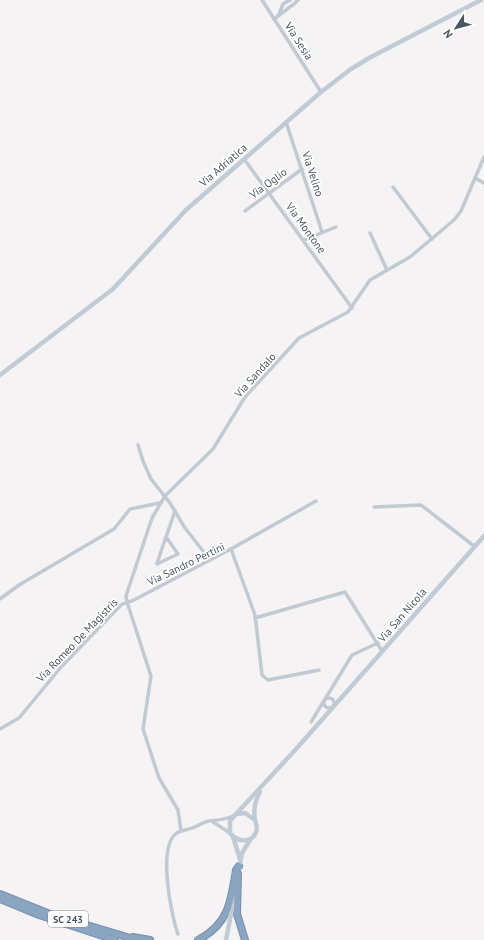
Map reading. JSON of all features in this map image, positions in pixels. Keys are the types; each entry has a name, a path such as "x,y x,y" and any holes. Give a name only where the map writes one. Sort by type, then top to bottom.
{"highway":[{"path":"198,940 212,931 227,912 236,870 240,863"},
{"path":"238,874 237,914 245,940"},
{"name":"SC 243","path":"0,894 50,914 137,940"},
{"name":"SC 243","path":"0,899 39,915 115,940"},
{"path":"89,932 107,940"},
{"path":"121,936 150,940"}],"street":[{"name":"Via Sesia","path":"262,0 321,92"},
{"path":"279,15 283,4 290,0"},
{"path":"274,19 298,0"},
{"name":"Via Adriatica","path":"0,374 113,289 186,210 321,92 351,69 369,58 481,0"},
{"name":"Via Velino","path":"286,122 322,232"},
{"name":"Via Sandalo","path":"160,503 165,496 213,449 245,397 294,342 312,330 343,315 352,308 366,283 410,257 458,215 484,156"},
{"name":"Via Montone","path":"244,158 352,308"},
{"name":"Via Oglio","path":"245,211 302,169"},
{"path":"475,178 484,183"},
{"path":"393,187 432,239"},
{"path":"304,240 336,227"},
{"path":"370,233 387,270"},
{"path":"138,445 148,474 165,496 185,528 210,560"},
{"path":"231,549 316,501"},
{"path":"0,599 19,585 109,532 117,526 130,509 160,503"},
{"name":"Via Romeo De Magistris","path":"0,729 19,718 62,666 121,605 127,602 126,596 144,541 160,503"},
{"path":"374,507 421,505 474,546"},
{"path":"166,536 178,554 157,564 166,536 175,511"},
{"name":"Via San Nicola","path":"235,815 264,785 484,536"},
{"name":"Via Sandro Pertini","path":"127,602 132,601 231,549 255,618 260,670 263,677 271,679 319,670"},
{"path":"255,618 345,592 382,651"},
{"path":"127,602 152,676 143,729 159,778 178,810 181,831"},
{"name":"Via San Nicola","path":"311,722 352,655 378,643"},
{"path":"327,698 333,700 333,707 324,707 324,701 327,698"},
{"name":"Via San Nicola","path":"240,863 243,849 257,832 255,802 264,785"},
{"path":"178,934 173,921 168,892 167,868 169,843 174,835 210,821 222,821 235,815 245,813 256,820"},
{"path":"226,940 240,863 238,848 229,825 235,815"},
{"path":"210,821 218,824 241,841 251,838"}]}
